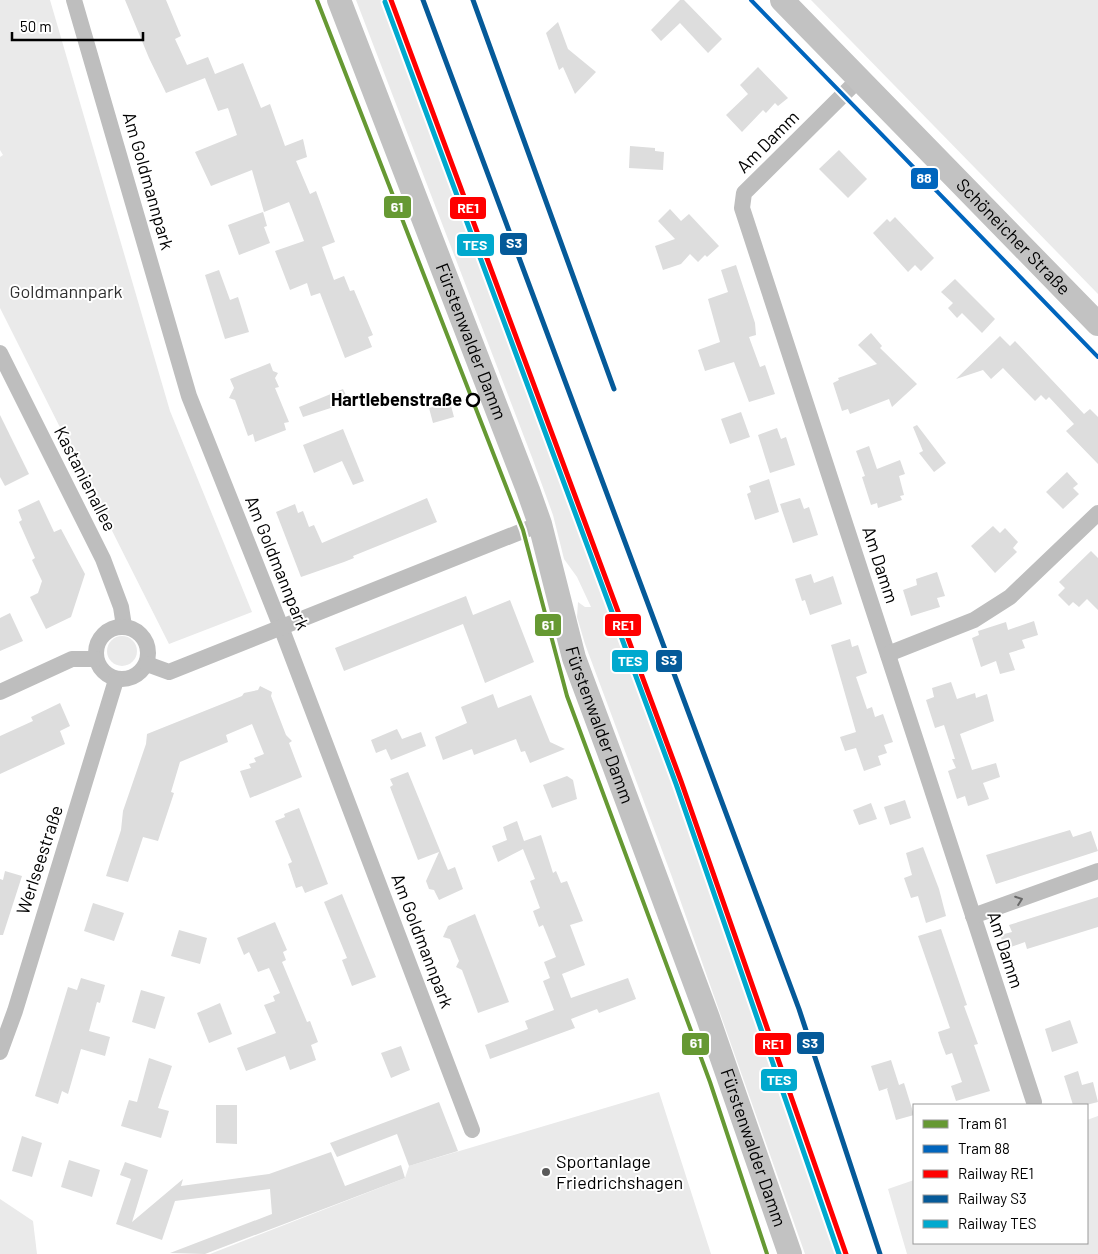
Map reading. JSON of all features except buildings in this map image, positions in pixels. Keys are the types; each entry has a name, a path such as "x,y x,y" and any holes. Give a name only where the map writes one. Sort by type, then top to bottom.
{"main road":[{"name":"Fürstenwalder Damm","path":"339,0 540,524 574,658 708,1018 790,1254"},
{"name":"Schöneicher Straße","path":"782,0 1098,324"}],"street":[{"name":"Am Goldmannpark","path":"74,0 189,396 281,627 472,1130"},
{"name":"Am Damm","path":"859,78 744,194 742,208 1034,1102"},
{"name":"Kastanienallee","path":"0,353 103,559 121,607 124,626"},
{"path":"888,654 974,620 1010,597 1098,514"},
{"path":"147,664 169,672 540,524"},
{"path":"124,626 136,630 145,639 149,652 147,664 139,675 128,680 116,680 103,672 96,659 96,647 102,636 112,629 124,626"},
{"path":"0,692 72,659 96,659"},
{"name":"Werlseestraße","path":"0,1052 16,1011 116,680"},
{"path":"973,916 1098,871"}],"green space":[{"name":"Goldmannpark","path":"0,0 50,0 170,411 252,612 169,644 0,308 0,157 3,155 0,150"},
{"path":"356,0 383,0 710,885 838,1254 805,1254 672,877 585,644 577,617 578,602 585,607 591,607 577,577 564,559 553,515 533,460"},
{"path":"811,0 1098,0 1098,294"},
{"path":"122,636 133,640 137,651 133,662 122,666 111,662 107,651 111,640"},
{"name":"Sportanlage Friedrichshagen","path":"659,1092 711,1254 210,1254 405,1178 409,1166"},
{"path":"1098,1116 1098,1254 907,1254 888,1189 913,1180 913,1244 1088,1244 1088,1120"},
{"path":"0,1199 33,1221 37,1254 0,1254"}],"tram line":[{"name":"61","path":"317,0 523,530 567,696 710,1082 767,1254"},
{"name":"88","path":"751,0 1098,357"}],"rail line":[{"name":"RE1","path":"391,0 681,781 846,1254"},
{"name":"S3","path":"423,0 799,1009 880,1254"},
{"name":"S3","path":"473,0 614,389"},
{"name":"TES","path":"385,2 676,784 839,1254"}],"place":[{"name":"Hartlebenstraße","path":"473,400"},
{"name":"Sportanlage Friedrichshagen","path":"546,1172"}]}
